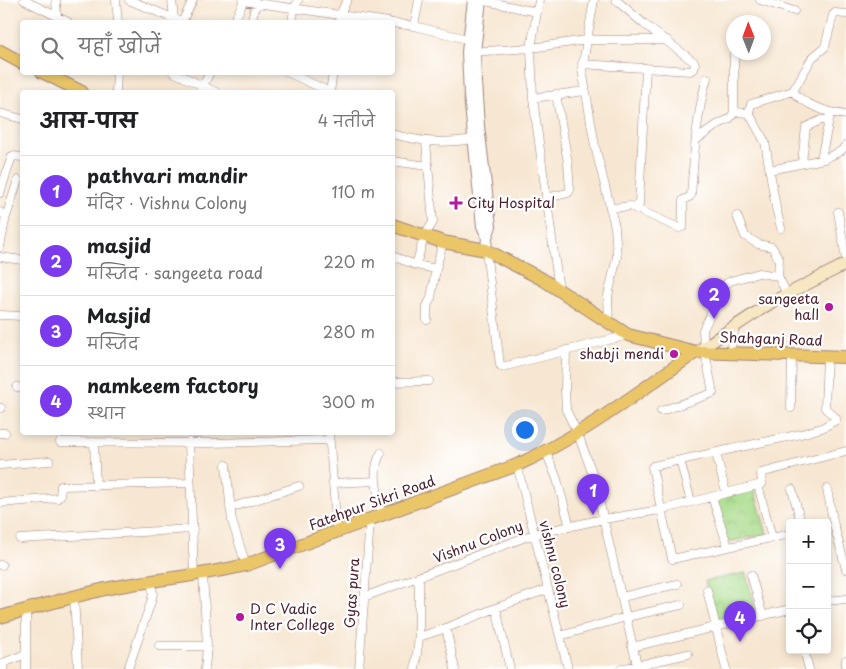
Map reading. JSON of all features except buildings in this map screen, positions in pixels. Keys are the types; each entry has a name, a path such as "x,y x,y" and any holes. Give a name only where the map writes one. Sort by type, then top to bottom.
{"main road":[{"path":"0,51 20,62"},
{"path":"48,75 78,90"},
{"name":"Shahganj Road","path":"395,226 443,242 486,250 542,279 628,335 702,350 730,353 846,357"},
{"path":"702,350 735,326 787,294 846,264"},
{"name":"Fatehpur Sikri Road","path":"0,618 74,596 246,565 517,465 546,452 578,434 702,350"}],"street":[{"path":"24,0 64,20"},
{"path":"56,0 58,17"},
{"path":"116,0 118,20"},
{"path":"129,0 174,19 172,0"},
{"path":"183,20 193,0"},
{"path":"292,20 298,0"},
{"path":"340,19 347,0"},
{"path":"414,26 419,0"},
{"path":"473,0 467,39 471,52 491,226 487,237 486,250 500,366 504,367 628,335"},
{"path":"487,237 482,226 473,139 471,52 481,0 537,12"},
{"path":"540,0 531,48 533,98 559,290"},
{"path":"594,0 582,64 595,146 615,228 617,250 614,276 608,296 609,323"},
{"path":"582,64 694,69 694,62 616,0"},
{"path":"760,0 794,11"},
{"path":"235,20 244,1 340,19 356,20"},
{"path":"252,20 256,4"},
{"path":"781,228 765,142 749,113 751,104 793,91 812,58 825,47 832,15 835,13 846,14"},
{"path":"395,23 467,39"},
{"path":"471,52 531,48 586,40 667,40"},
{"path":"696,140 729,119 734,113 734,60"},
{"path":"610,208 639,204 646,68"},
{"path":"116,90 117,75"},
{"path":"178,75 202,90 209,75"},
{"path":"293,75 326,90"},
{"path":"330,90 333,75"},
{"path":"630,206 679,228 683,227 683,200 691,196 702,94 707,78"},
{"path":"533,98 585,90"},
{"path":"793,91 800,100 830,116"},
{"path":"546,198 568,193 570,190 568,163 556,94"},
{"path":"0,113 20,118"},
{"path":"734,113 749,113"},
{"path":"802,162 806,127 830,116 846,115"},
{"path":"822,159 830,116"},
{"path":"395,135 426,142 453,142 473,139"},
{"path":"416,265 424,237 433,222 426,142"},
{"path":"770,170 834,156 846,145"},
{"path":"0,193 12,156 20,157"},
{"path":"395,161 428,166"},
{"path":"0,247 3,215 20,181 6,177"},
{"path":"838,212 846,259"},
{"path":"737,216 746,236 758,244 772,247 779,260 778,276 787,294"},
{"path":"427,320 427,306 431,298 443,242"},
{"path":"0,257 20,260"},
{"path":"395,257 416,265 436,269"},
{"path":"661,411 713,393 702,350 704,330 714,306 718,290 730,281 759,273 778,276"},
{"path":"0,315 20,316"},
{"path":"730,353 735,326"},
{"path":"566,350 566,410 578,434 594,478 637,667"},
{"path":"791,408 792,355"},
{"path":"786,535 672,559 652,466 822,428 836,420 825,408 827,356"},
{"path":"395,382 428,381"},
{"path":"76,435 76,442"},
{"path":"104,435 104,442"},
{"path":"150,435 150,442"},
{"path":"60,442 189,442 328,436 337,532"},
{"path":"94,442 96,486"},
{"path":"189,442 192,529 207,646 205,669"},
{"path":"772,538 758,485 762,483 761,473 846,450"},
{"path":"546,452 557,479 570,527"},
{"name":"Gyas pura","path":"359,669 364,597 376,518 377,463 381,453"},
{"path":"716,453 726,493"},
{"path":"0,466 49,460"},
{"path":"680,460 691,502"},
{"path":"226,465 232,522 246,565"},
{"name":"vishnu colony","path":"517,465 568,669"},
{"path":"333,483 376,481"},
{"path":"0,503 58,498 61,486 190,484"},
{"name":"Vishnu Colony","path":"364,597 534,534 604,519 660,510 758,485"},
{"path":"230,508 299,486"},
{"path":"792,489 800,519"},
{"path":"827,489 830,519"},
{"path":"712,497 728,548"},
{"path":"831,526 846,569"},
{"path":"20,539 192,529"},
{"path":"751,575 763,616"},
{"path":"415,669 419,637 419,578"},
{"path":"128,669 151,602 153,593 151,582"},
{"path":"622,596 676,584"},
{"path":"419,637 548,589"},
{"path":"707,590 726,669"},
{"path":"74,596 78,669"},
{"path":"831,601 846,598"},
{"path":"560,636 626,616 681,605"},
{"path":"496,608 510,669"},
{"path":"26,610 26,669"},
{"path":"632,647 786,611"},
{"path":"446,628 455,669"},
{"path":"159,646 207,646"},
{"path":"3,669 3,663 26,654"},
{"path":"621,669 637,667 688,654"},
{"path":"805,654 809,669"},
{"path":"846,660 846,666"}],"green space":[{"path":"754,489 767,534 723,543 710,501"},
{"path":"746,573 756,613 716,623 705,581"}],"place":[{"name":"City Hospital","path":"456,203"},
{"name":"sangeeta hall","path":"829,307"},
{"name":"masjid","path":"714,319"},
{"name":"shabji mendi","path":"674,354"},
{"name":"pathvari mandir","path":"593,515"},
{"name":"Masjid","path":"280,569"},
{"name":"D C Vadic Inter College","path":"240,617"},
{"name":"namkeem factory","path":"740,642"}]}
